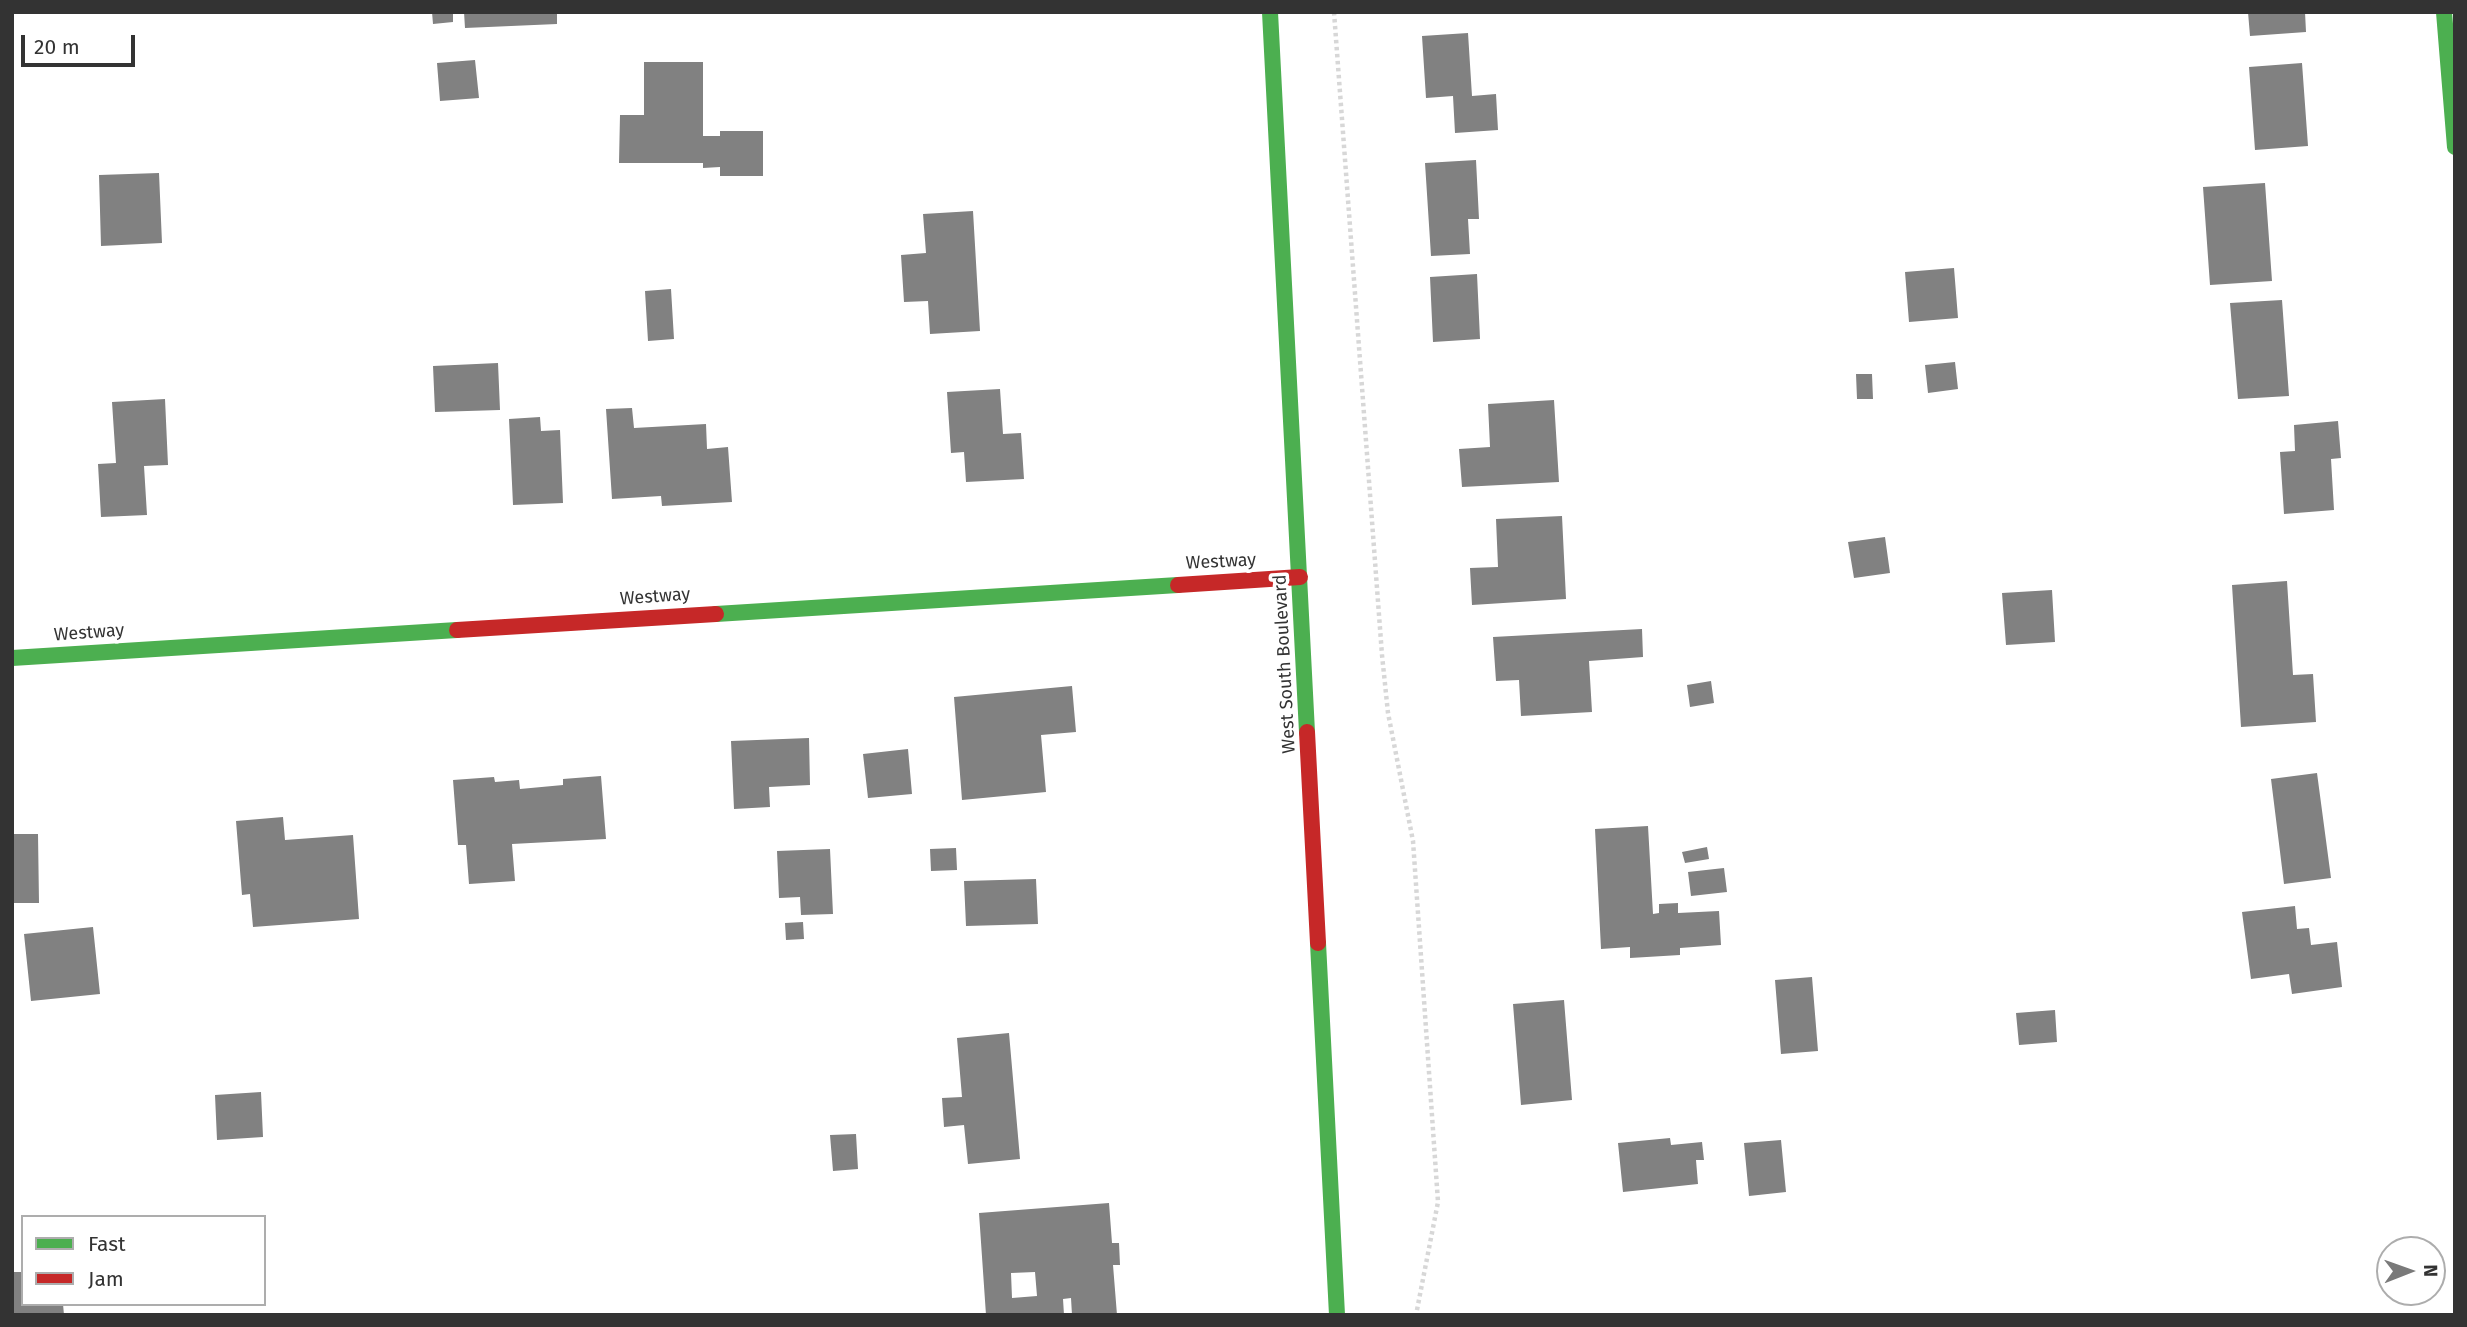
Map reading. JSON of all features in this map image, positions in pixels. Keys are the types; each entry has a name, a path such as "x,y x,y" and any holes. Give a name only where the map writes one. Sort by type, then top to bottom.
{"street":[{"name":"West South Boulevard","path":"1270,12 1337,1315"},
{"path":"2445,12 2455,147"},
{"name":"Westway","path":"12,658 1300,577"}],"path":[{"path":"1334,12 1382,655 1388,713 1413,841 1438,1202 1416,1315"}],"building":[{"path":"432,12 453,12 453,22 433,24"},
{"path":"464,12 557,12 557,24 465,28"},
{"path":"2248,12 2305,12 2306,32 2250,36"},
{"path":"1468,33 1472,96 1496,94 1498,130 1455,133 1453,96 1426,98 1422,36"},
{"path":"475,60 479,98 440,101 437,63"},
{"path":"644,62 703,62 703,136 720,136 720,131 763,131 763,176 720,176 720,167 703,168 703,163 619,163 620,115 644,115"},
{"path":"2302,63 2308,146 2255,150 2249,67"},
{"path":"1476,160 1479,219 1468,219 1470,254 1431,256 1425,163"},
{"path":"159,173 162,243 101,246 99,175"},
{"path":"2265,183 2272,281 2210,285 2203,187"},
{"path":"973,211 980,331 930,334 928,301 904,302 901,255 926,253 923,214"},
{"path":"1954,268 1958,318 1909,322 1905,272"},
{"path":"1477,274 1480,339 1433,342 1430,277"},
{"path":"671,289 674,339 648,341 645,291"},
{"path":"2282,300 2289,396 2238,399 2230,303"},
{"path":"1955,362 1958,389 1928,393 1925,365"},
{"path":"498,363 500,410 435,412 433,366"},
{"path":"1856,374 1872,374 1873,399 1857,399"},
{"path":"1000,389 1003,434 1021,433 1024,479 966,482 964,452 951,453 947,392"},
{"path":"165,399 168,465 144,466 147,515 101,517 98,464 116,463 112,402"},
{"path":"1554,400 1559,482 1462,487 1459,449 1490,447 1488,404"},
{"path":"632,408 634,428 706,424 707,449 728,447 732,502 662,506 661,496 612,499 606,409"},
{"path":"540,417 541,431 560,430 563,503 513,505 509,419"},
{"path":"2338,421 2341,458 2331,459 2334,510 2284,514 2280,452 2295,451 2294,425"},
{"path":"1562,516 1566,599 1472,605 1470,568 1498,567 1496,519"},
{"path":"1885,537 1890,573 1854,578 1848,542"},
{"path":"2287,581 2293,675 2313,674 2316,722 2241,727 2232,585"},
{"path":"2052,590 2055,642 2006,645 2002,593"},
{"path":"1642,629 1643,657 1589,661 1592,712 1521,716 1519,680 1496,681 1493,637"},
{"path":"1711,681 1714,703 1690,707 1687,685"},
{"path":"1072,686 1076,732 1041,735 1046,792 962,800 954,697"},
{"path":"809,738 810,785 769,787 770,807 734,809 731,741"},
{"path":"908,749 912,794 868,798 863,754"},
{"path":"2317,773 2331,878 2284,884 2271,779"},
{"path":"601,776 606,839 512,844 515,881 469,884 466,845 458,845 453,780 494,777 495,782 519,780 520,789 563,785 563,779"},
{"path":"283,817 285,840 353,835 359,919 253,927 250,894 242,895 236,821"},
{"path":"1648,826 1653,914 1659,913 1659,904 1678,903 1678,913 1719,911 1721,945 1680,948 1680,955 1630,958 1630,947 1601,949 1595,829"},
{"path":"12,834 38,834 39,903 12,903"},
{"path":"1707,847 1709,859 1685,863 1682,852"},
{"path":"956,848 957,870 931,871 930,849"},
{"path":"830,849 833,914 801,915 800,897 779,898 777,851"},
{"path":"1724,868 1727,892 1691,896 1688,872"},
{"path":"1036,879 1038,924 966,926 964,881"},
{"path":"2295,906 2297,929 2309,928 2311,945 2337,942 2342,987 2292,994 2289,974 2251,979 2242,912"},
{"path":"803,922 804,939 786,940 785,923"},
{"path":"93,927 100,994 31,1001 24,934"},
{"path":"1812,977 1818,1051 1781,1054 1775,980"},
{"path":"1564,1000 1572,1100 1521,1105 1513,1004"},
{"path":"2055,1010 2057,1042 2019,1045 2016,1013"},
{"path":"1009,1033 1020,1159 968,1164 964,1125 944,1127 942,1098 962,1097 957,1038"},
{"path":"261,1092 263,1137 217,1140 215,1095"},
{"path":"856,1134 858,1169 833,1171 830,1135"},
{"path":"1670,1138 1671,1145 1702,1142 1704,1160 1696,1160 1698,1184 1623,1192 1618,1143"},
{"path":"1781,1140 1786,1192 1749,1196 1744,1143"},
{"path":"1109,1203 1112,1243 1119,1243 1120,1265 1113,1265 1117,1315 1072,1315 1071,1298 1063,1299 1064,1315 986,1315 979,1213","holes":["1035,1272 1037,1296 1012,1298 1011,1273"]},
{"path":"12,1272 21,1272 21,1306 63,1306 64,1315 12,1315"}],"traffic: fast":[{"path":"1270,12 1307,732"},
{"path":"2444,12 2455,147"},
{"path":"716,614 1178,585"},
{"path":"12,658 457,630"},
{"path":"1318,943 1337,1315"}],"traffic: jam":[{"path":"1178,585 1300,577"},
{"path":"457,630 716,614"},
{"path":"1307,732 1318,943"}]}
